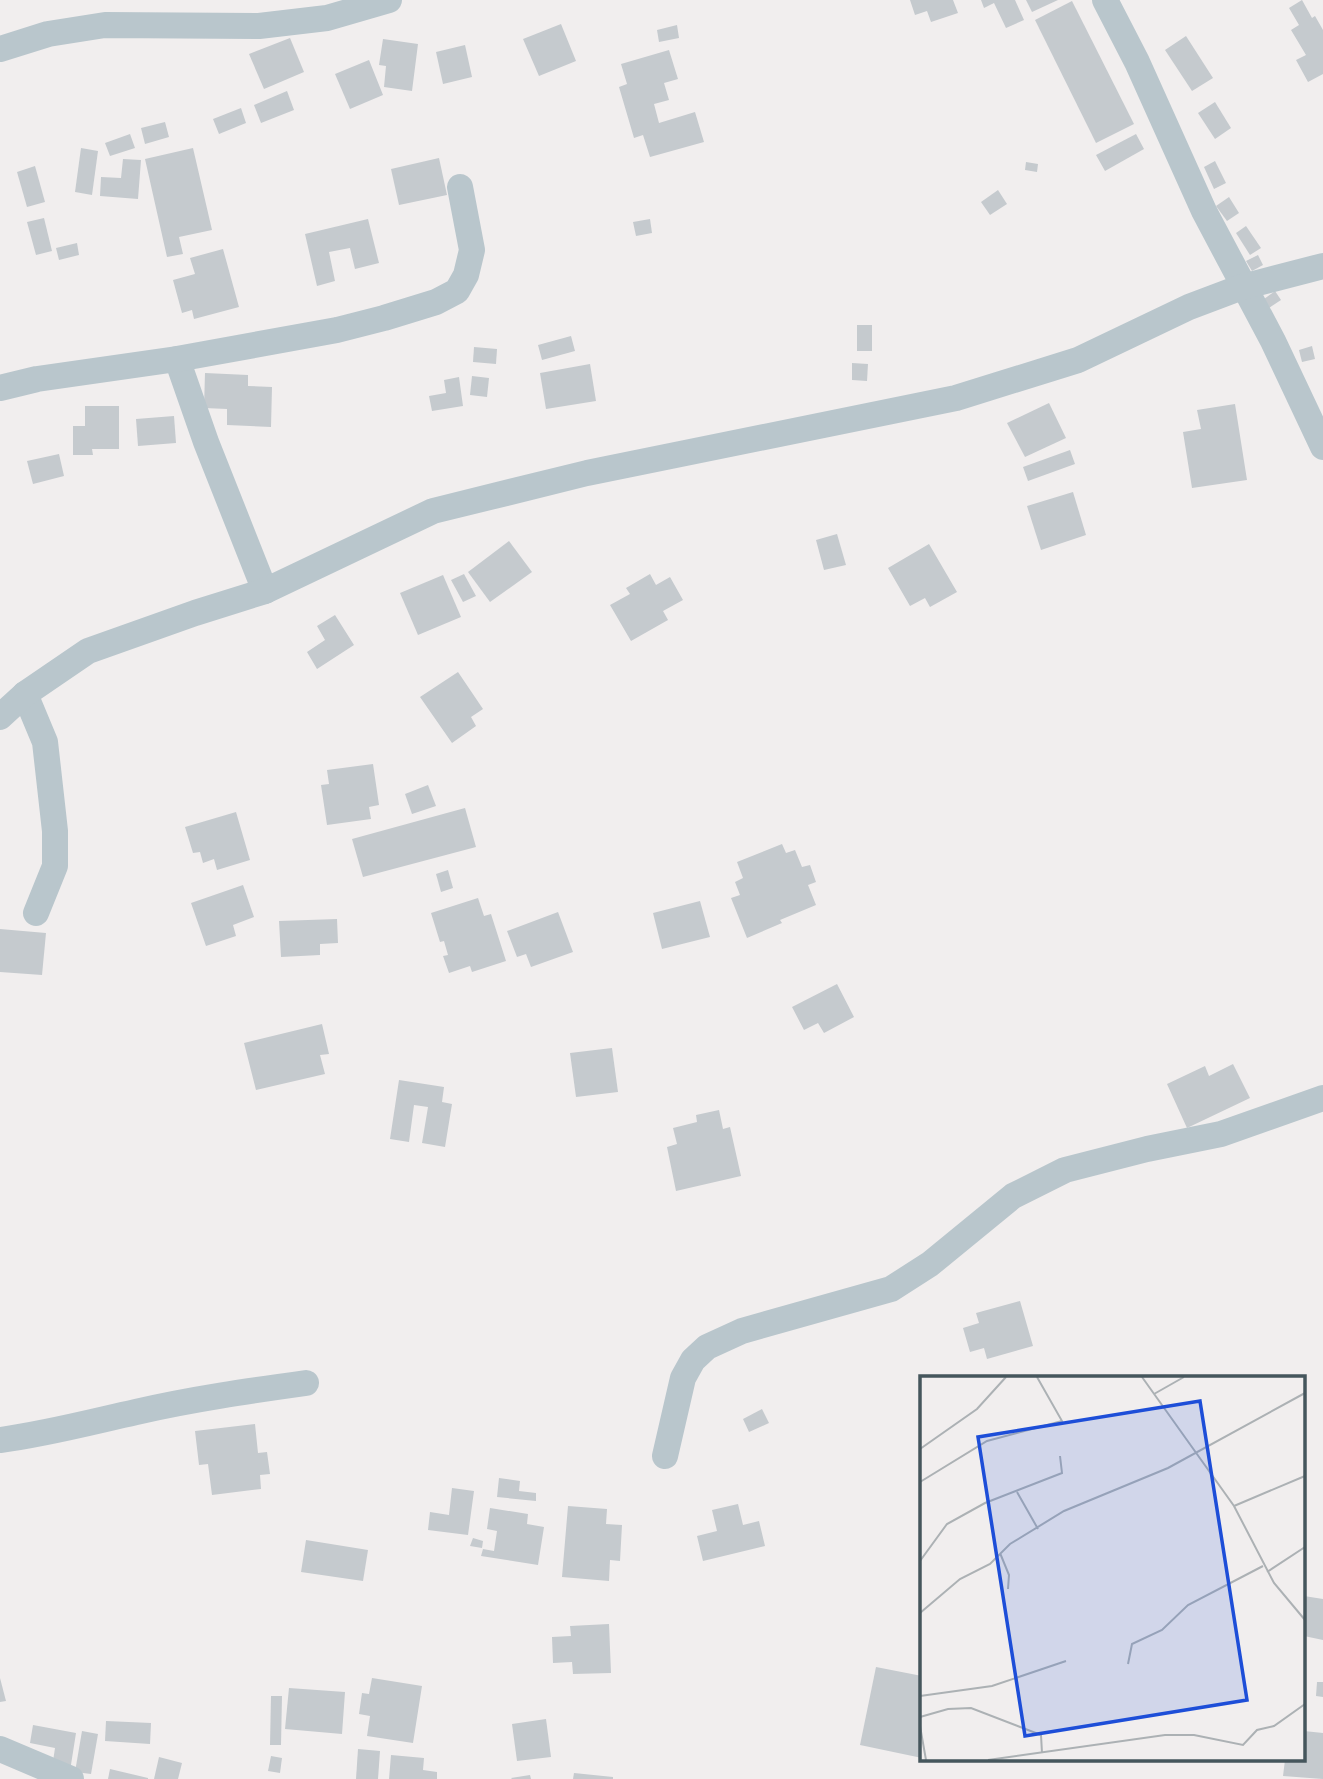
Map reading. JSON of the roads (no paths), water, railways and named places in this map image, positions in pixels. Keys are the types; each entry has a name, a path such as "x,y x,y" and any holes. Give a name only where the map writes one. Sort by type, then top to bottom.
{"street":[{"path":"0,49 48,34 105,24 259,26 327,18 389,0"},
{"path":"1105,0 1137,62 1203,211 1273,341 1323,447"},
{"path":"0,388 37,379 177,359 360,324 436,302 457,290 466,275 472,250 460,187"},
{"path":"0,717 25,694 88,651 195,613 265,592 433,511 587,473 956,398 1078,360 1189,307 1242,287 1323,266"},
{"path":"177,359 206,442 265,592"},
{"path":"25,694 46,742 55,831 55,866 36,913"},
{"path":"666,1456 683,1378 693,1360 707,1347 742,1331 891,1289 930,1264 1013,1196 1065,1170 1221,1134 1323,1098"},
{"path":"0,1440 46,1434 138,1411 306,1383"},
{"path":"0,1749 71,1779"}]}
